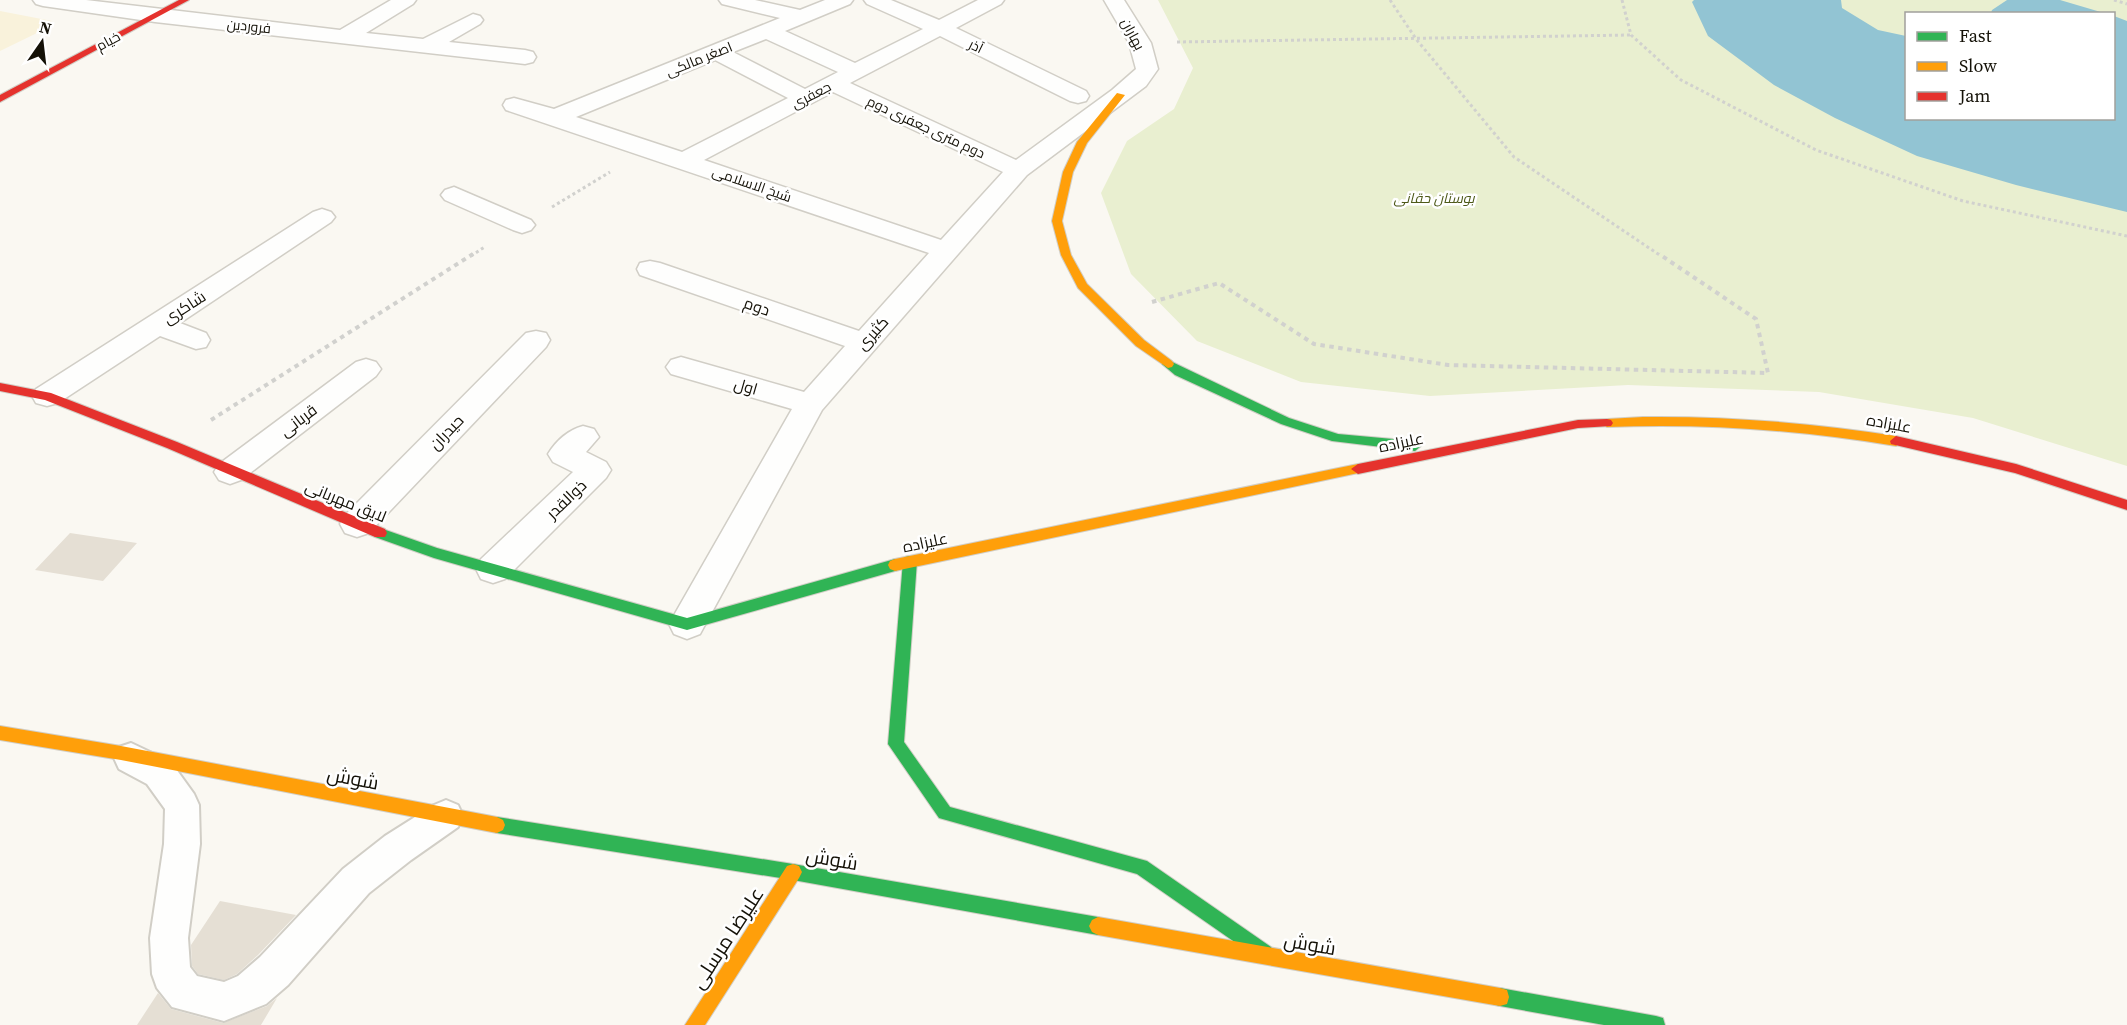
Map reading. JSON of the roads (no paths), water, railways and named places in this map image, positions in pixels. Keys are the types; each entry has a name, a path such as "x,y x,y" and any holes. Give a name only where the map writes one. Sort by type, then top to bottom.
{"street":[{"name":"فروردین","path":"44,0 155,16 525,57"},
{"name":"خیام","path":"0,99 185,0"},
{"path":"344,37 406,0"},
{"path":"729,0 802,17"},
{"name":"اصغر مالکی","path":"555,117 843,0"},
{"name":"آذر","path":"874,0 939,28 1078,96"},
{"path":"939,28 994,0"},
{"name":"بهاران","path":"1114,0 1140,43 1147,69 1138,81 1120,95"},
{"path":"426,46 473,20"},
{"name":"جعفری","path":"683,160 939,28"},
{"path":"767,31 856,72"},
{"path":"716,52 806,98"},
{"name":"دوم متری جعفری دوم","path":"833,84 1018,170"},
{"path":"1120,95 1082,142 1068,172 1057,221 1066,255 1082,286 1140,343 1179,372 1285,421 1337,438 1447,449"},
{"name":"کثیری","path":"687,624 810,404 1018,170 1120,95"},
{"name":"شیخ الاسلامی","path":"514,105 948,251"},
{"path":"454,195 522,225"},
{"name":"شاکری","path":"47,396 322,217"},
{"name":"دوم","path":"650,269 863,342"},
{"path":"157,324 196,340"},
{"name":"حیدران","path":"357,524 536,340"},
{"name":"اول","path":"681,367 810,404"},
{"name":"قربانی","path":"230,472 366,369"},
{"name":"لایق مهربانی","path":"0,387 47,396 434,554 687,624"},
{"name":"علیزاده","path":"687,624 910,561 1447,449 1578,424 1668,420 1742,423 1858,434 2010,467 2078,487 2127,505"},
{"name":"ذوالقدر","path":"493,569 595,470 564,454 583,437"},
{"path":"910,561 896,744 945,813 1141,867 1271,957"},
{"name":"شوش","path":"0,733 121,753 525,831 793,872 1656,1025"},
{"name":"علیرضا مرسلی","path":"694,1025 793,872"}],"lane":[{"path":"121,753 159,773 182,805 183,844 169,938 171,974 186,993 224,1002 252,990 274,971 356,881 398,848 446,816"}],"water":[{"path":"1694,0 1841,0 1842,8 1878,30 1905,36 1905,120 2115,120 2115,16 2127,21 2127,212 2016,185 1917,156 1835,118 1774,85 1708,36 1692,2"},
{"path":"2007,0 2060,0 2101,12 1991,12"}],"park label":[{"name":"بوستان حقانی","path":"1434,198"}]}
